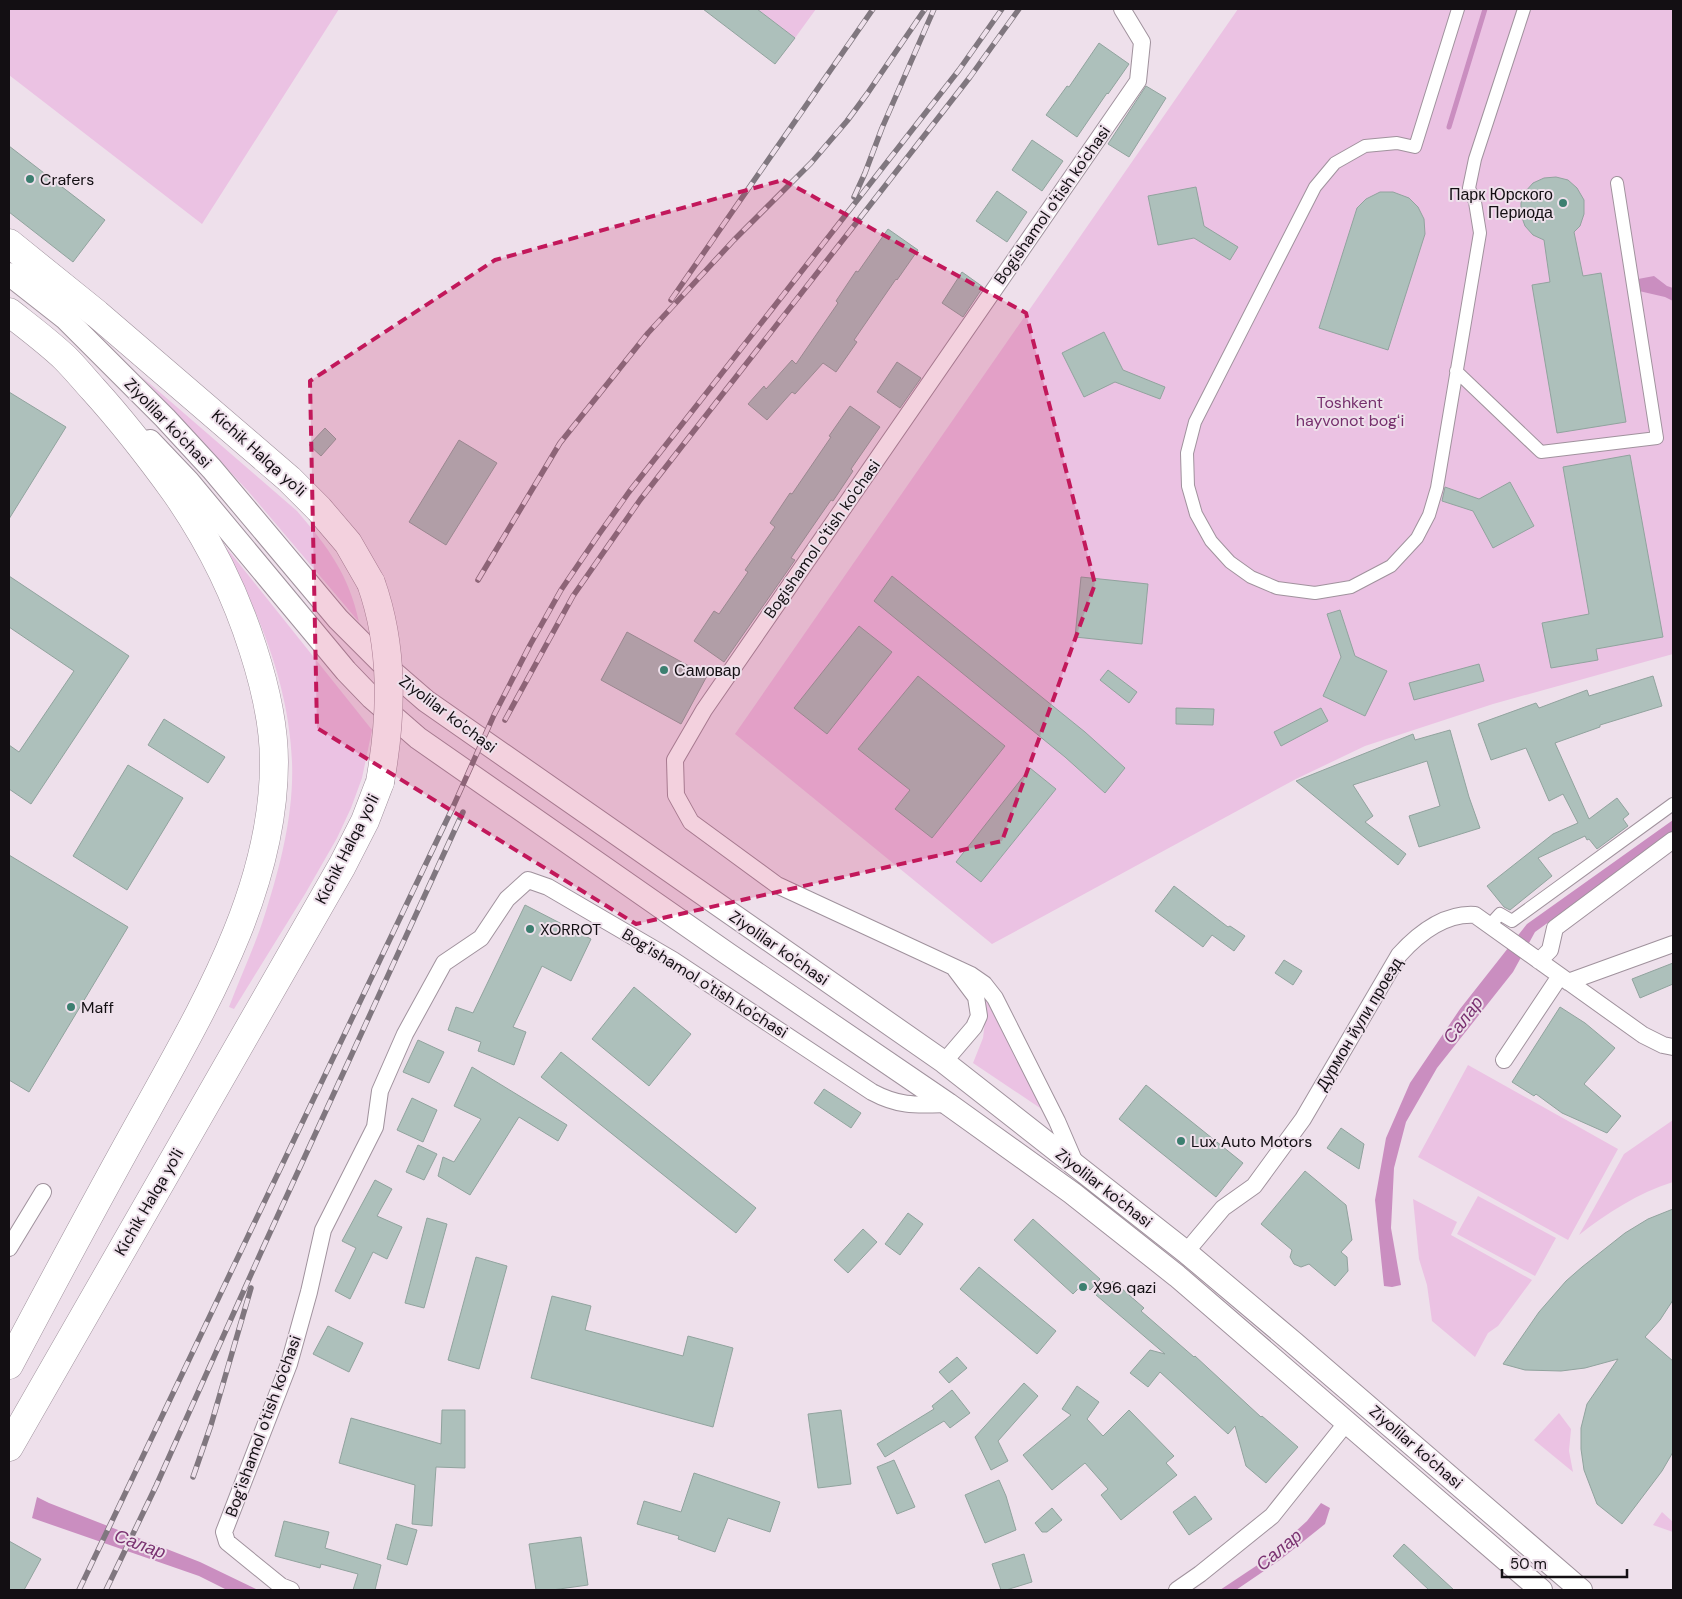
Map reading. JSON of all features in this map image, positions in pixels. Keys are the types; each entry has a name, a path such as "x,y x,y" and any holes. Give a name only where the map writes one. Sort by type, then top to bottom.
{"highway":[{"name":"Kichik Halqa yo'li","path":"9,243 112,326 251,445 300,489 334,525 348,543 371,583 382,620 389,672 387,736 380,782 365,821 342,866 12,1432"},
{"path":"9,312 67,360 128,430 168,483 206,539 226,578 248,634 268,702 274,762 272,791 260,866 240,922 214,983 185,1041 90,1212 9,1365"}],"main road":[{"name":"Ziyolilar ko'chasi","path":"9,274 65,318 165,418 212,469 338,619 403,682 426,701 944,1062 1186,1252 1581,1590"},
{"name":"Ziyolilar ko'chasi","path":"67,360 134,424 188,481 327,650 394,719 418,738 728,954 948,1104 1087,1205 1177,1276 1535,1585"},
{"path":"728,954 747,926"},
{"path":"1278,1362 1294,1343"},
{"path":"1535,1585 1547,1560"}],"street":[{"name":"Bogishamol o'tish ko'chasi","path":"1077,1167 1057,1121 995,998 984,984 971,975 777,885 720,844 691,822 676,795 675,760 704,710 1138,81 1142,42 1122,9"},
{"path":"1458,9 1415,147 1397,143 1365,146 1335,163 1315,186 1195,422 1187,453 1188,486 1196,514 1211,541 1230,562 1251,577 1277,588 1315,594 1351,588 1391,566 1417,538 1429,515 1437,488 1480,233 1476,202 1469,188 1475,159 1524,9"},
{"path":"1456,371 1541,452 1657,438 1617,183"},
{"path":"1490,925 1500,914 1512,921 1673,804"},
{"path":"1535,958 1550,950 1555,928 1673,840"},
{"name":"Bog'ishamol o'tish ko'chasi","path":"291,1590 281,1586 227,1542 224,1532 289,1364 309,1292 323,1230 375,1127 380,1091 405,1034 444,963 481,938 507,900 528,880 548,887 673,960 872,1092 888,1100 910,1105 948,1104"},
{"name":"Дурмон йули проезд","path":"1186,1252 1223,1208 1254,1186 1303,1119 1399,955 1423,932 1443,921 1465,914 1475,915 1643,1035 1663,1045 1673,1047"},
{"path":"1504,1060 1564,979 1673,944"},
{"name":"Bogishamol o'tish ko'chasi","path":"944,1062 974,1027 979,1016 976,997 954,968"},
{"path":"9,1248 43,1192"},
{"path":"1177,1590 1200,1574 1272,1516 1347,1422"}],"highlighted area":[{"path":"783,180 1026,313 1095,584 1002,841 636,924 317,728 310,381 495,260"}],"green space":[{"path":"9,9 339,9 202,224 9,75"},
{"path":"757,9 816,9 795,38"},
{"name":"Toshkent hayvonot bogʻi","path":"1238,9 1673,9 1673,654 1493,704 1365,746 1296,779 992,944 735,734"},
{"path":"141,376 297,511 336,562 355,605 359,622 248,491"},
{"path":"225,546 372,730 362,778 337,838 234,1009 229,1007 262,923 281,856 289,819 292,762 290,734 279,678 261,624"},
{"path":"981,990 1043,1110 973,1063 983,1038 986,1014"},
{"path":"1468,1065 1618,1149 1568,1240 1418,1157"},
{"path":"1673,1120 1673,1182 1623,1204 1579,1235 1624,1154"},
{"path":"1478,1196 1556,1238 1535,1276 1457,1234"},
{"path":"1413,1199 1457,1222 1451,1235 1532,1280 1498,1326 1488,1333 1475,1357 1432,1321 1427,1285 1419,1259"},
{"path":"1559,1413 1571,1429 1569,1451 1573,1472 1534,1440"},
{"path":"1662,1512 1673,1522 1673,1532 1653,1525"}],"water":[{"path":"1654,276 1667,286 1673,288 1673,301 1665,297 1639,291 1638,279"},
{"name":"Салар","path":"1673,820 1673,832 1535,932 1513,972 1437,1068 1406,1122 1394,1168 1391,1228 1401,1285 1384,1286 1375,1200 1386,1138 1410,1083 1460,1009 1527,924"},
{"name":"Салар","path":"37,1497 200,1562 258,1590 227,1590 199,1576 32,1518"},
{"name":"Салар","path":"1321,1503 1330,1508 1325,1524 1280,1560 1236,1590 1220,1590 1262,1562 1307,1521"}],"building":[{"path":"703,9 757,9 795,38 775,64"},
{"path":"1099,43 1129,64 1077,137 1046,115 1067,86 1069,87"},
{"path":"1146,86 1166,98 1129,157 1108,144"},
{"path":"1032,140 1063,161 1042,191 1012,170"},
{"name":"Crafers","path":"9,146 105,220 73,262 9,212"},
{"path":"1556,177 1568,180 1577,188 1584,200 1584,214 1580,226 1574,232 1583,276 1601,273 1626,422 1557,433 1532,285 1550,282 1544,240 1533,235 1525,226 1521,215 1521,203 1525,192 1533,183 1544,178"},
{"path":"1196,187 1204,226 1238,247 1230,260 1194,238 1158,245 1148,196"},
{"path":"997,191 1027,212 1007,242 976,221"},
{"path":"1380,192 1393,192 1409,198 1418,207 1424,219 1425,234 1388,350 1319,328 1357,208 1366,199"},
{"path":"888,229 918,250 854,340 857,342 836,372 823,363 795,394 792,392 767,420 748,404 764,386 766,389 792,360 796,364 838,303 836,301 856,271 858,272"},
{"path":"962,272 983,287 963,317 942,303"},
{"path":"1104,332 1123,370 1165,387 1160,399 1115,382 1084,397 1062,353"},
{"path":"897,362 921,378 900,408 877,392"},
{"path":"9,392 66,427 9,519"},
{"path":"850,406 880,427 851,469 853,471 833,501 831,500 791,558 795,560 724,662 694,641 714,611 719,614 748,572 745,570 775,527 770,523 831,437 829,436"},
{"path":"325,428 336,439 321,456 309,445"},
{"path":"459,440 497,463 446,545 409,522"},
{"path":"1630,455 1663,637 1596,649 1598,660 1551,668 1542,623 1589,614 1563,467"},
{"path":"1510,482 1534,526 1493,548 1473,511 1442,501 1445,487 1479,499"},
{"path":"9,576 129,656 31,804 9,789 9,745 19,752 74,671 9,627"},
{"path":"892,576 1085,732 1125,768 1105,793 1065,757 874,601"},
{"path":"1081,577 1148,584 1142,644 1075,637"},
{"path":"1340,610 1355,656 1387,671 1365,716 1323,696 1341,657 1327,614"},
{"path":"859,626 892,652 827,734 794,708"},
{"path":"627,632 707,676 681,724 601,680"},
{"path":"1479,664 1484,681 1414,700 1409,683"},
{"path":"1108,670 1137,692 1129,703 1100,680"},
{"path":"918,676 1005,746 932,838 895,809 910,790 858,749"},
{"path":"1653,676 1662,706 1600,725 1600,727 1555,743 1589,819 1617,798 1629,814 1623,819 1628,826 1597,849 1585,836 1538,858 1552,876 1510,910 1504,907 1487,886 1553,834 1578,823 1563,794 1549,801 1526,748 1491,760 1478,724 1536,703 1539,708 1587,690 1589,696"},
{"path":"1176,708 1214,709 1213,725 1176,724"},
{"path":"1321,708 1328,721 1281,746 1274,732"},
{"path":"164,719 225,757 208,783 148,745"},
{"path":"1450,730 1480,828 1419,847 1409,816 1440,806 1427,761 1353,785 1373,816 1365,822 1406,854 1398,865 1296,781 1413,734 1415,740"},
{"path":"128,765 183,798 127,890 73,856"},
{"path":"1030,768 1056,789 981,882 956,862"},
{"path":"9,855 128,927 29,1092 9,1080"},
{"path":"1174,886 1228,927 1230,926 1245,936 1234,951 1212,935 1203,947 1155,911"},
{"path":"525,905 591,939 571,981 542,966 513,1027 526,1032 514,1065 478,1051 481,1042 448,1030 456,1007 473,1013"},
{"path":"1284,960 1302,971 1293,985 1275,973"},
{"path":"1673,963 1673,984 1640,998 1632,979"},
{"path":"634,987 691,1034 649,1086 592,1039"},
{"path":"1560,1007 1585,1023 1615,1048 1584,1084 1621,1116 1607,1133 1562,1113 1536,1094 1534,1096 1512,1082"},
{"path":"418,1040 444,1052 429,1083 403,1072"},
{"path":"561,1052 756,1208 736,1233 541,1077"},
{"path":"472,1067 567,1125 558,1141 519,1117 470,1195 438,1176 443,1157 454,1162 481,1119 454,1106"},
{"name":"Lux Auto Motors","path":"1146,1085 1243,1163 1216,1197 1119,1119"},
{"path":"824,1089 861,1113 851,1128 814,1103"},
{"path":"412,1098 437,1110 423,1142 397,1130"},
{"path":"1341,1128 1364,1144 1359,1169 1327,1148"},
{"path":"418,1145 437,1154 424,1180 406,1172"},
{"path":"1305,1171 1346,1205 1352,1240 1341,1252 1347,1257 1348,1271 1335,1286 1309,1264 1301,1267 1294,1264 1290,1257 1292,1250 1261,1224"},
{"path":"375,1180 392,1189 377,1216 402,1227 387,1259 373,1252 350,1299 335,1291 356,1248 342,1241"},
{"path":"1673,1209 1673,1300 1660,1320 1645,1337 1673,1361 1673,1452 1662,1471 1622,1524 1597,1504 1584,1470 1581,1449 1581,1428 1587,1404 1618,1359 1585,1368 1561,1371 1525,1370 1503,1364 1539,1312 1566,1281 1625,1233 1648,1219"},
{"path":"908,1213 923,1224 900,1255 885,1244"},
{"path":"427,1218 447,1224 424,1308 405,1303"},
{"path":"1033,1219 1100,1279 1090,1290 1083,1284 1073,1294 1014,1240"},
{"path":"863,1229 877,1242 848,1273 834,1260"},
{"path":"476,1257 507,1266 479,1369 448,1360"},
{"path":"979,1267 1056,1331 1037,1354 960,1289"},
{"path":"1100,1280 1108,1287 1113,1281 1144,1308 1141,1311 1195,1356 1261,1417 1298,1447 1266,1483 1246,1466 1235,1426 1228,1434 1160,1372 1148,1387 1130,1373 1150,1350 1165,1354 1096,1295"},
{"path":"552,1296 591,1306 585,1330 683,1356 688,1336 733,1348 713,1427 531,1378"},
{"path":"328,1326 363,1343 349,1372 313,1354"},
{"path":"957,1357 967,1368 949,1383 939,1372"},
{"path":"1024,1383 1038,1396 998,1441 1008,1461 991,1470 975,1437"},
{"path":"1077,1386 1099,1402 1087,1419 1103,1436 1129,1410 1174,1456 1166,1463 1177,1475 1121,1520 1101,1495 1108,1489 1085,1463 1052,1490 1023,1455 1071,1415 1062,1409"},
{"path":"952,1390 970,1413 950,1428 944,1421 885,1457 877,1444 934,1409 932,1406"},
{"path":"442,1410 465,1410 465,1468 436,1467 432,1526 412,1524 415,1485 339,1463 351,1418 441,1444"},
{"path":"841,1410 851,1484 818,1488 808,1414"},
{"path":"894,1460 915,1507 897,1514 877,1467"},
{"path":"694,1473 780,1502 770,1532 728,1518 715,1552 678,1539 679,1536 637,1524 644,1501 681,1512"},
{"path":"999,1480 1016,1530 985,1543 965,1495"},
{"path":"1195,1496 1212,1519 1189,1535 1173,1512"},
{"path":"1052,1508 1062,1520 1047,1532 1042,1532 1035,1523"},
{"path":"284,1521 329,1532 325,1548 381,1565 375,1590 353,1590 358,1574 321,1564 320,1568 275,1556"},
{"path":"396,1524 417,1530 407,1565 387,1559"},
{"path":"581,1537 588,1585 552,1590 536,1590 529,1544"},
{"path":"9,1541 41,1559 24,1590 9,1590"},
{"path":"1404,1544 1454,1590 1429,1590 1393,1556"},
{"path":"1024,1554 1032,1582 1001,1590 992,1564"}],"waterway":[{"path":"1449,127 1485,9"}],"railway":[{"path":"671,300 873,9"},
{"path":"478,580 560,443 648,333 734,240 811,163 847,121 925,9"},
{"path":"854,197 934,9"},
{"path":"79,1590 453,807 494,715 561,590 629,492 959,70 1002,9"},
{"path":"505,720 573,596 640,500 970,77 1019,9"},
{"path":"106,1590 156,1486 463,812"},
{"path":"193,1477 211,1425 251,1288"}],"place":[{"name":"Crafers","path":"30,179"},
{"name":"Парк Юрского Периода","path":"1563,203"},
{"name":"Самовар","path":"664,670"},
{"name":"XORROT","path":"530,929"},
{"name":"Maff","path":"71,1007"},
{"name":"Lux Auto Motors","path":"1181,1141"},
{"name":"X96 qazi","path":"1083,1287"}]}
